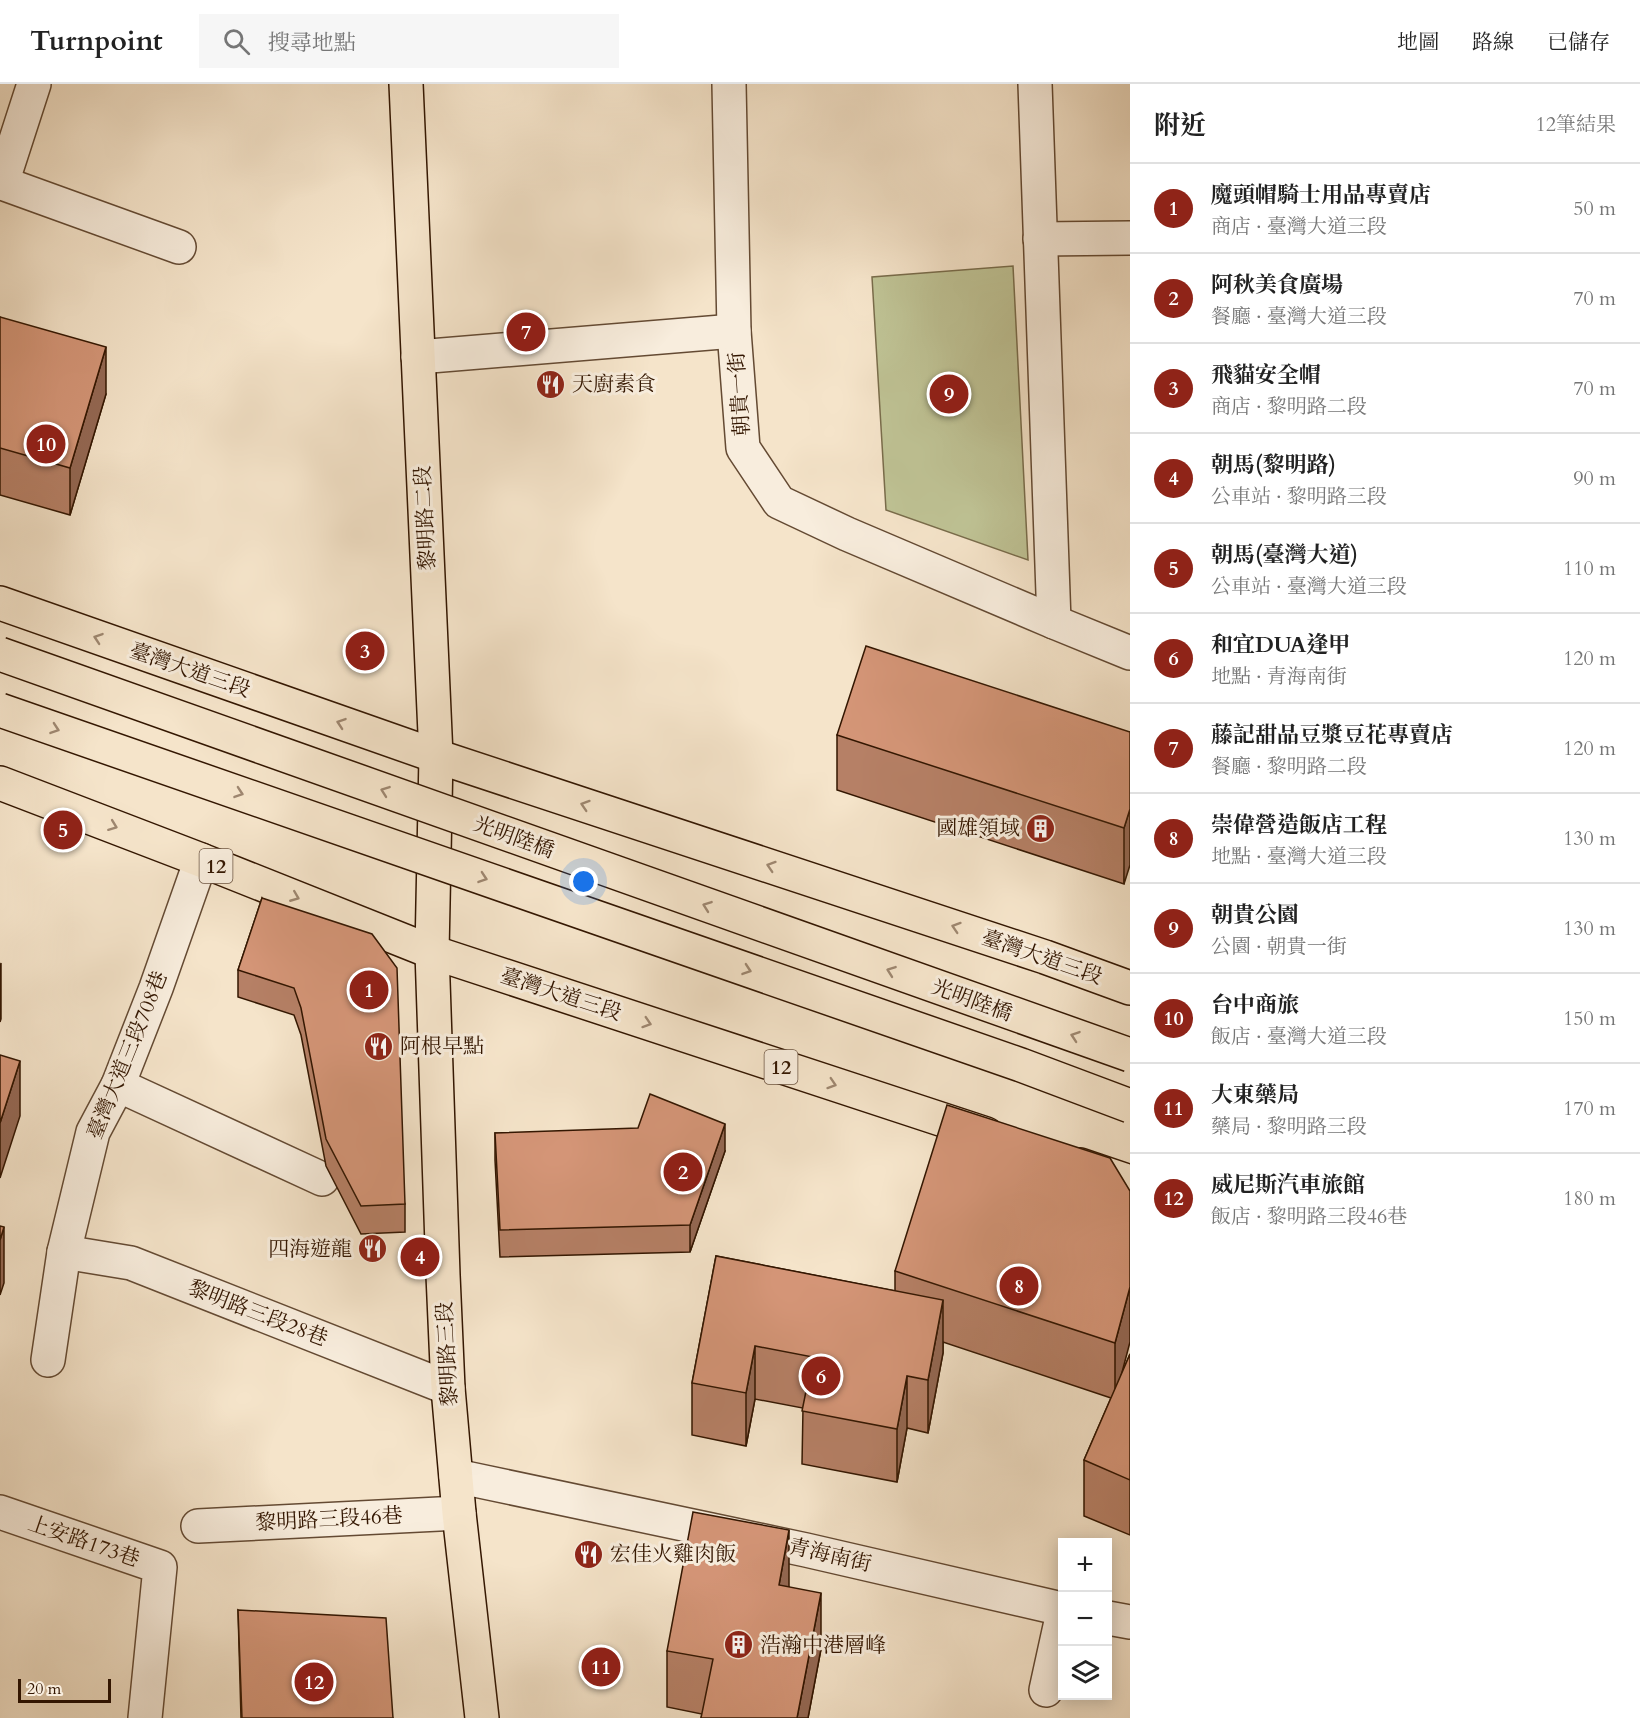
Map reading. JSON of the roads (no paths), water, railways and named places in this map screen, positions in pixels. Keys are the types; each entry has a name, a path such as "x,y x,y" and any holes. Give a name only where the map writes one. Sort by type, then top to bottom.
{"main road":[{"name":"黎明路二段","path":"405,84 436,756 432,952"},
{"name":"臺灣大道三段","path":"0,603 436,756 1045,957 1130,988"},
{"name":"光明陸橋","path":"0,654 1130,1055"},
{"path":"0,710 1021,1065 1130,1106"},
{"name":"臺灣大道三段","path":"0,783 432,952 1017,1144"},
{"name":"黎明路三段","path":"432,952 448,1388 459,1513 482,1718"},
{"path":"1051,1156 1130,1182"}],"street":[{"path":"34,84 1,183 179,247"},
{"name":"朝貴一街","path":"729,84 734,331 743,448 779,502 847,534 1130,653"},
{"path":"1035,84 1054,622"},
{"path":"1040,239 1130,238"},
{"path":"418,357 734,331"},
{"name":"臺灣大道三段708巷","path":"48,1360 64,1252 93,1132 118,1086 156,988 201,860"},
{"path":"118,1086 322,1179"},
{"name":"黎明路三段28巷","path":"64,1252 131,1263 448,1388"},
{"name":"青海南街","path":"456,1476 806,1550 1058,1608"},
{"name":"上安路173巷","path":"0,1512 160,1567 145,1718"},
{"name":"黎明路三段46巷","path":"198,1526 459,1513"},
{"path":"1112,1619 1130,1622"},
{"path":"1046,1690 1058,1635"}],"place":[{"name":"藤記甜品豆漿豆花專賣店","path":"526,332"},
{"name":"天廚素食","path":"551,384"},
{"name":"朝貴公園","path":"949,394"},
{"name":"台中商旅","path":"46,444"},
{"name":"飛貓安全帽","path":"365,651"},
{"name":"國雄領域","path":"1041,828"},
{"name":"朝馬(臺灣大道)","path":"63,830"},
{"name":"魔頭帽騎士用品專賣店","path":"369,990"},
{"name":"阿根早點","path":"379,1046"},
{"name":"阿秋美食廣場","path":"683,1172"},
{"name":"四海遊龍","path":"373,1249"},
{"name":"朝馬(黎明路)","path":"420,1257"},
{"name":"崇偉營造飯店工程","path":"1019,1286"},
{"name":"和宜DUA逢甲","path":"821,1376"},
{"name":"宏佳火雞肉飯","path":"589,1554"},
{"name":"浩瀚中港層峰","path":"739,1645"},
{"name":"大東藥局","path":"601,1667"},
{"name":"威尼斯汽車旅館","path":"314,1682"}]}
